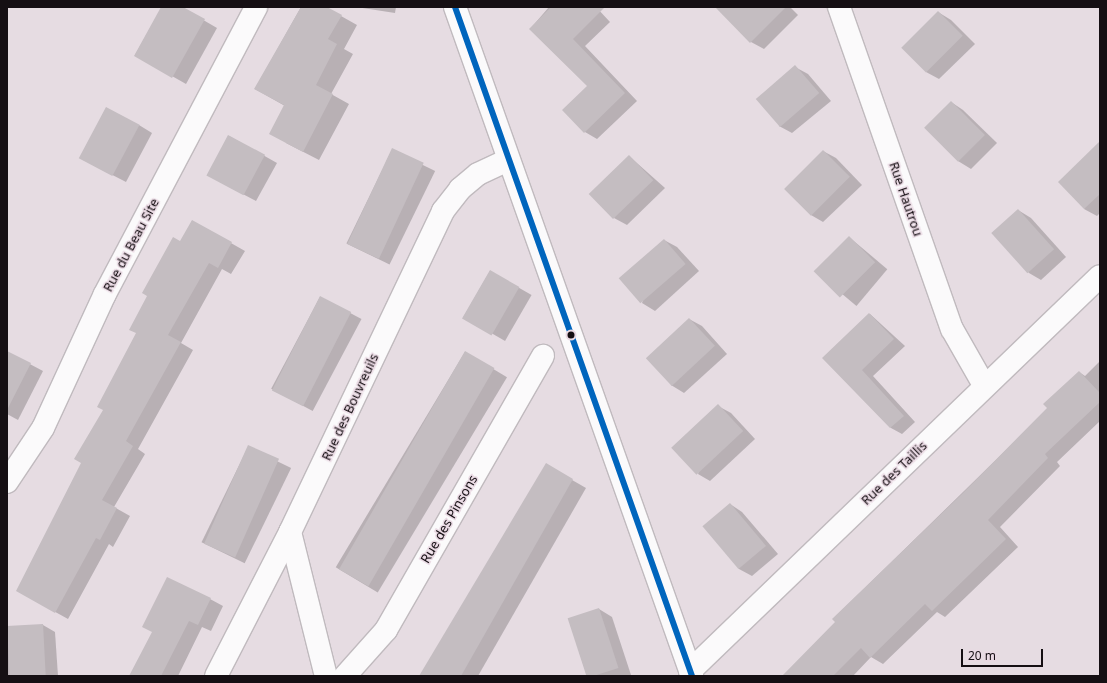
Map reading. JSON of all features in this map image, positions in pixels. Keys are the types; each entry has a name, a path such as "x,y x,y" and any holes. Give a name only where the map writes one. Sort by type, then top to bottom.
{"street":[{"name":"Rue du Beau Site","path":"7,482 43,428 106,294 256,7"},
{"path":"455,7 691,673"},
{"name":"Rue Hautrou","path":"839,7 952,328 984,385"},
{"name":"Rue des Bouvreuils","path":"216,676 290,532 443,210 460,189 478,174 508,160"},
{"name":"Rue des Taillis","path":"691,673 984,385 1100,276"},
{"name":"Rue des Pinsons","path":"345,676 386,630 543,356"},
{"path":"290,532 326,676"}],"building":[{"path":"161,7 183,7 205,19 172,78 134,56"},
{"path":"301,7 327,7 342,15 328,39 337,44 316,85 333,94 303,152 269,134 284,105 254,89"},
{"path":"551,7 605,7 573,39 625,93 584,133 562,110 587,86 529,29"},
{"path":"715,7 786,7 750,43"},
{"path":"938,11 963,36 926,73 901,48"},
{"path":"795,65 819,93 780,127 756,99"},
{"path":"951,101 985,135 958,162 924,128"},
{"path":"106,107 140,125 112,176 79,158"},
{"path":"228,135 265,155 243,195 206,176"},
{"path":"1100,141 1100,194 1084,209 1058,182"},
{"path":"392,148 424,163 379,259 347,244"},
{"path":"823,150 850,177 811,216 784,189"},
{"path":"629,155 653,180 613,219 589,194"},
{"path":"1018,209 1054,249 1027,273 991,233"},
{"path":"192,220 232,242 218,268 209,263 168,335 181,342 126,441 133,446 102,500 117,508 100,540 96,538 55,613 16,591 81,463 74,459 103,410 97,407 136,333 129,330 147,296 142,293 173,237 180,241"},
{"path":"849,236 875,262 840,298 814,271"},
{"path":"664,239 686,264 640,303 619,278"},
{"path":"490,270 519,287 491,335 462,318"},
{"path":"320,296 351,312 303,406 272,390"},
{"path":"869,313 894,339 862,370 904,416 890,428 822,358"},
{"path":"689,318 715,346 672,386 646,358"},
{"path":"7,351 31,363 7,410"},
{"path":"465,351 494,368 368,586 339,569"},
{"path":"1079,371 1100,393 1100,402 1045,454 1048,458 988,520 1006,539 932,611 925,604 870,658 861,648 833,676 782,676 835,622 832,619 963,493 1047,408 1043,404"},
{"path":"718,404 743,431 696,475 671,448"},
{"path":"248,445 279,459 235,557 204,544"},
{"path":"546,463 573,479 461,676 419,676"},
{"path":"730,503 766,546 738,569 702,526"},
{"path":"167,577 211,598 198,625 189,621 161,676 129,676 152,632 142,627"},
{"path":"599,608 618,668 594,676 586,676 568,618"},
{"path":"43,624 46,676 10,676 7,626"}],"transit line":[{"path":"455,7 692,676"}]}
